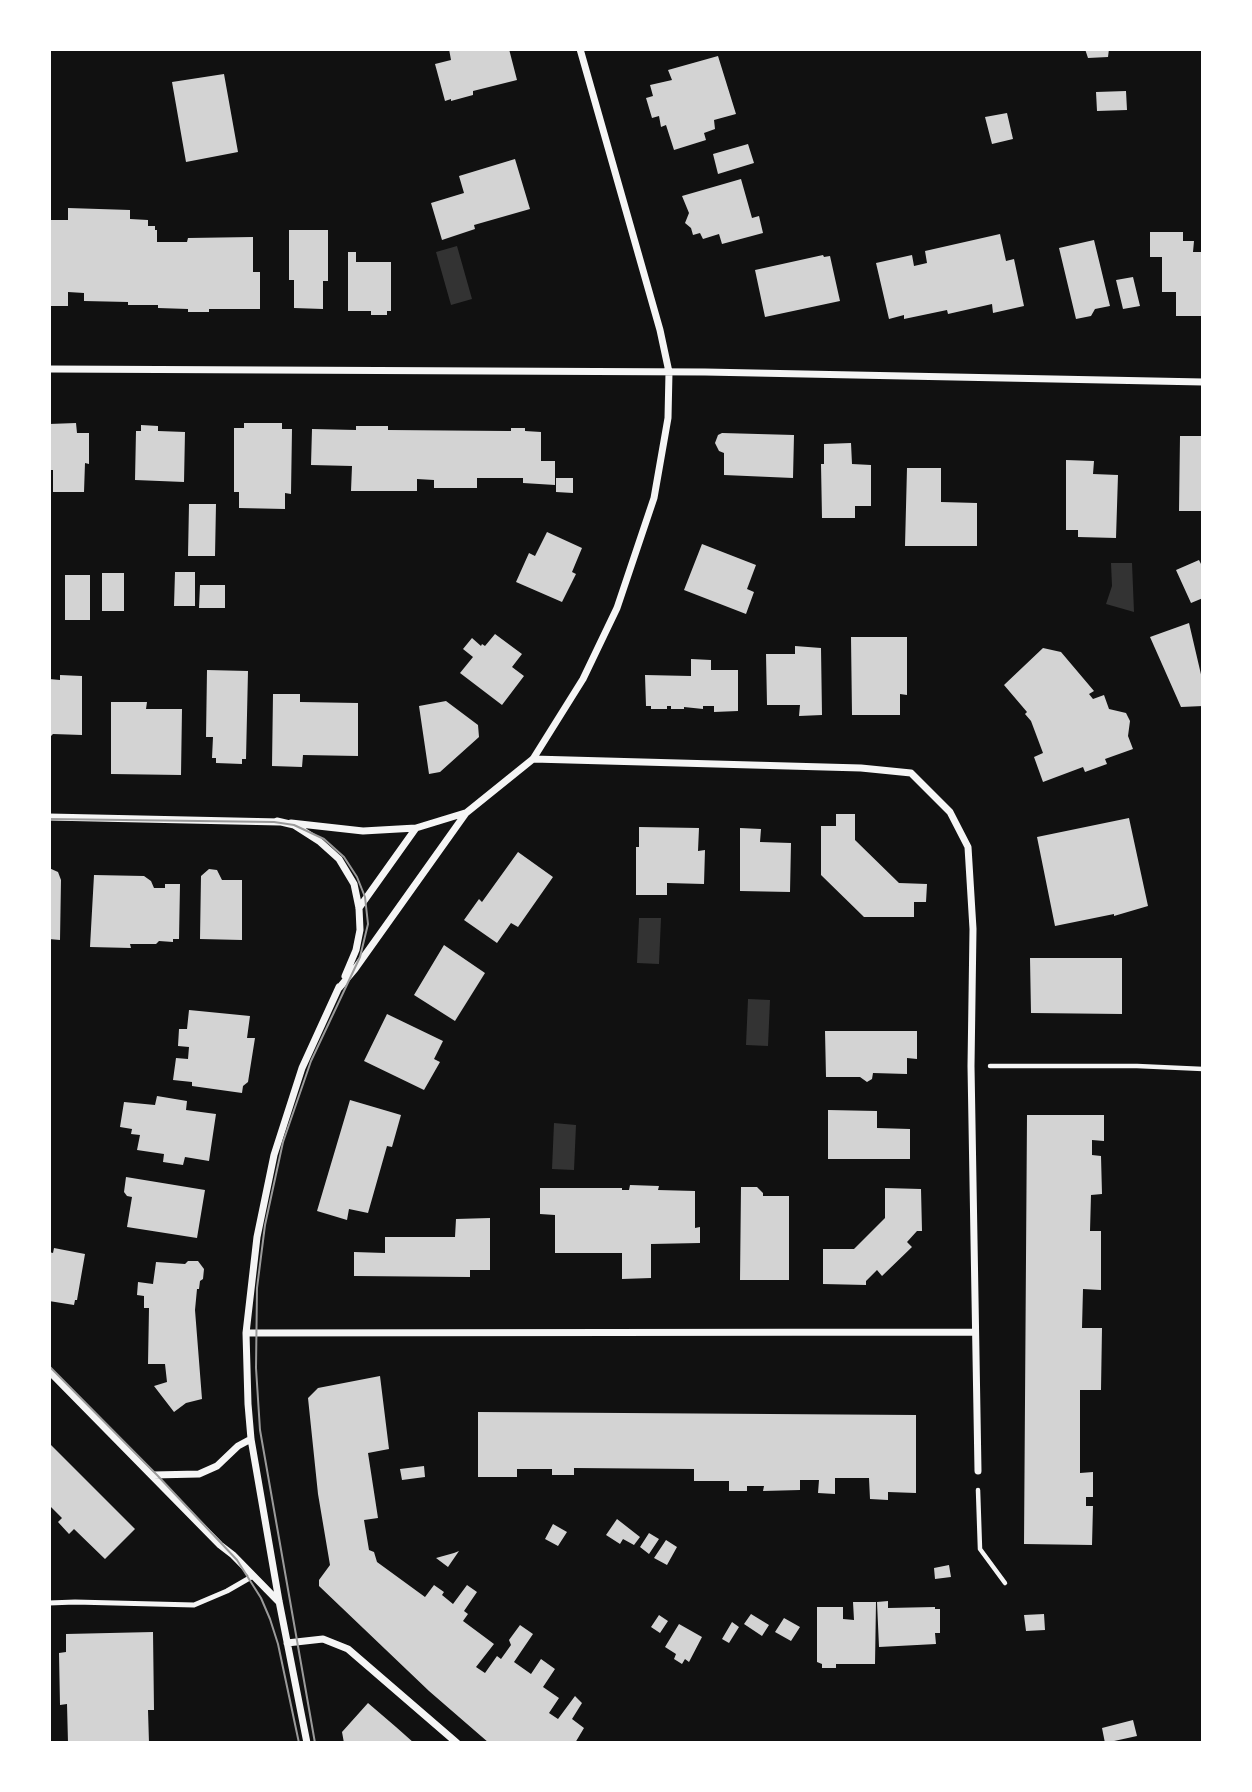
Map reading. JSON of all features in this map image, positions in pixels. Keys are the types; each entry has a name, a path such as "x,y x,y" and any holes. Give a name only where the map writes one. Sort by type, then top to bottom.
{"street":[{"path":"339,988 466,813 533,759 583,679 617,608 654,498 668,418 669,372 660,330 580,49"},
{"path":"49,369 669,372 1203,382"},
{"path":"533,759 861,768 911,773 950,811 968,847 974,929 971,1066 978,1471"},
{"path":"49,817 277,821 363,831 416,828 466,813"},
{"path":"277,821 293,825 335,854 354,884 359,908 358,944 302,1068 274,1155 257,1237 246,1333 251,1439 307,1743"},
{"path":"359,908 416,828"},
{"path":"246,1333 975,1332"},
{"path":"49,1371 279,1601"},
{"path":"153,1475 199,1474 217,1466 238,1446 251,1439"},
{"path":"287,1643 323,1639 348,1648 457,1743"}],"lane":[{"path":"49,1603 194,1605 228,1591 253,1576"}],"path":[{"path":"971,1066 1137,1066 1203,1069"},
{"path":"978,1482 980,1549 1005,1583"}],"shaded area":[{"path":"457,246 472,299 451,305 436,252"},
{"path":"1111,563 1132,563 1134,612 1106,604 1112,586"},
{"path":"639,918 661,918 659,964 637,963"},
{"path":"748,999 770,1000 768,1046 746,1045"},
{"path":"554,1123 576,1125 574,1170 552,1169"}],"building":[{"path":"449,49 509,49 517,80 445,101 435,64 451,60"},
{"path":"1085,49 1109,49 1108,57 1088,58"},
{"path":"718,56 736,114 714,120 715,129 704,133 706,140 674,150 666,125 661,127 659,116 652,118 646,98 653,96 650,85 672,80 668,70"},
{"path":"224,74 238,152 186,162 172,82"},
{"path":"1126,91 1127,110 1097,111 1096,92"},
{"path":"1007,113 1013,139 992,144 985,117"},
{"path":"748,144 754,163 718,174 713,154"},
{"path":"515,159 530,209 474,225 475,229 442,240 431,203 464,193 459,176"},
{"path":"741,179 752,218 759,216 763,233 722,244 719,234 703,239 700,233 693,235 691,228 685,223 689,213 682,196"},
{"path":"68,208 130,210 130,219 148,220 148,226 155,226 157,242 187,242 188,238 253,237 253,272 260,272 260,309 209,309 209,312 188,312 188,309 158,308 158,305 84,301 84,293 68,292 68,306 49,306 49,220 68,220"},
{"path":"289,230 328,230 328,281 323,281 323,309 294,308 294,280 289,280"},
{"path":"1150,232 1183,232 1183,241 1194,241 1193,252 1203,252 1203,316 1176,316 1176,292 1162,292 1162,257 1150,257"},
{"path":"1000,234 1006,261 1014,259 1024,306 993,313 992,304 948,314 947,310 904,319 904,315 889,319 876,263 912,255 914,266 927,263 925,251"},
{"path":"1094,240 1110,306 1095,309 1091,316 1076,319 1059,248"},
{"path":"348,252 356,252 356,262 391,262 391,311 387,311 387,315 371,315 371,311 348,311"},
{"path":"823,255 830,256 840,301 765,317 755,270"},
{"path":"1133,277 1140,306 1123,309 1116,280"},
{"path":"76,423 77,433 89,433 89,464 85,463 84,492 53,492 53,470 49,470 49,424"},
{"path":"244,423 282,423 282,429 292,429 291,494 285,493 285,509 239,508 239,492 234,492 234,428 244,428"},
{"path":"141,425 158,426 158,431 185,432 184,482 135,480 136,431 141,431"},
{"path":"356,426 388,426 388,430 511,431 511,428 525,428 525,431 541,432 541,461 555,461 555,485 523,483 523,478 477,478 477,488 434,488 434,480 417,479 417,491 351,491 352,466 311,465 312,429 356,430"},
{"path":"718,435 794,435 793,478 724,475 724,453 719,451 715,443"},
{"path":"1180,436 1203,436 1203,511 1179,511"},
{"path":"851,443 852,464 871,465 871,506 855,506 855,518 822,518 821,464 824,464 824,444"},
{"path":"1066,460 1094,461 1093,474 1118,475 1116,538 1078,537 1078,530 1066,530"},
{"path":"907,468 941,468 941,502 977,503 977,546 905,546"},
{"path":"556,478 573,478 573,493 556,492"},
{"path":"189,504 216,504 215,556 188,556"},
{"path":"547,532 582,548 572,572 576,574 562,602 516,582 529,553 535,556"},
{"path":"702,544 756,565 747,589 754,592 746,614 684,590"},
{"path":"1199,560 1203,568 1203,598 1191,603 1176,570"},
{"path":"175,572 195,572 195,606 174,606"},
{"path":"102,573 124,573 124,611 102,611"},
{"path":"65,575 90,575 90,620 65,620"},
{"path":"200,585 225,585 225,608 199,608"},
{"path":"1189,623 1203,683 1203,706 1181,707 1150,637"},
{"path":"495,634 522,654 512,667 524,676 502,705 460,673 473,657 463,649 472,638 485,646"},
{"path":"851,637 907,637 907,695 900,694 900,715 852,715"},
{"path":"795,646 821,648 822,715 799,716 800,705 767,705 766,654 795,654"},
{"path":"1043,648 1061,652 1094,691 1089,694 1093,699 1104,695 1109,709 1126,713 1130,721 1128,736 1133,749 1105,759 1107,764 1085,772 1083,767 1043,782 1034,757 1043,753 1031,721 1025,714 1027,712 1004,685"},
{"path":"691,659 711,660 711,670 738,670 738,711 714,712 714,706 703,706 703,709 671,709 671,706 667,706 667,709 651,709 651,706 646,706 645,675 691,676"},
{"path":"207,670 248,671 246,759 242,759 242,764 216,763 216,758 212,758 213,737 206,737"},
{"path":"60,675 82,676 82,735 53,734 49,738 49,679 60,680"},
{"path":"273,694 300,694 300,702 358,703 358,756 303,755 302,767 272,766"},
{"path":"446,701 478,725 479,737 440,772 429,774 419,706"},
{"path":"111,702 147,702 146,709 182,709 181,775 111,774"},
{"path":"836,814 855,814 855,840 899,883 927,884 926,902 914,902 914,917 864,917 821,875 821,826 836,826"},
{"path":"1129,818 1148,906 1114,916 1055,926 1037,837"},
{"path":"639,827 699,828 698,851 705,850 704,884 667,883 667,895 636,895 636,847 639,847"},
{"path":"740,828 761,829 760,842 791,843 790,892 740,891"},
{"path":"518,852 553,877 518,927 511,923 497,943 464,920 479,899 482,902"},
{"path":"49,868 58,872 61,880 60,940 49,939"},
{"path":"209,869 217,870 222,880 242,880 242,940 200,939 201,876"},
{"path":"94,875 144,876 151,881 154,888 165,888 165,884 180,884 179,939 173,939 173,942 159,941 156,944 130,944 131,948 90,947"},
{"path":"444,945 485,973 455,1021 414,995"},
{"path":"1030,958 1122,958 1122,1014 1031,1013"},
{"path":"189,1010 250,1016 247,1038 255,1038 248,1082 243,1086 242,1093 192,1086 192,1082 173,1080 176,1058 188,1059 189,1047 178,1046 179,1029 187,1029"},
{"path":"387,1014 443,1041 434,1059 440,1062 424,1090 364,1061"},
{"path":"825,1031 917,1031 917,1059 907,1058 907,1074 873,1073 872,1079 867,1082 860,1077 826,1077"},
{"path":"157,1096 187,1101 186,1110 216,1114 209,1161 185,1157 183,1165 163,1162 164,1154 137,1150 140,1135 131,1134 132,1129 120,1127 124,1102 155,1105"},
{"path":"350,1100 401,1115 392,1147 387,1146 368,1213 349,1209 347,1220 317,1211"},
{"path":"828,1110 877,1111 877,1128 910,1129 910,1159 828,1159"},
{"path":"1027,1115 1104,1115 1104,1141 1092,1140 1092,1155 1101,1156 1102,1194 1091,1195 1090,1231 1101,1231 1101,1290 1083,1289 1082,1328 1102,1328 1101,1390 1080,1390 1080,1473 1093,1472 1093,1497 1086,1497 1086,1506 1093,1506 1092,1545 1024,1544"},
{"path":"126,1177 205,1190 197,1238 127,1227 132,1197 124,1192"},
{"path":"630,1185 659,1186 658,1190 695,1191 695,1228 700,1227 700,1243 651,1244 651,1278 622,1279 622,1253 555,1253 555,1215 540,1214 540,1188 629,1190"},
{"path":"741,1187 757,1187 763,1196 789,1196 789,1280 740,1280"},
{"path":"885,1188 921,1189 922,1231 917,1231 907,1242 912,1247 882,1276 877,1270 866,1281 866,1285 823,1284 823,1249 854,1249 885,1218"},
{"path":"490,1218 490,1270 470,1270 470,1277 354,1276 354,1252 385,1253 385,1237 455,1237 456,1219"},
{"path":"54,1248 85,1254 74,1305 49,1301 49,1252 53,1253"},
{"path":"188,1261 198,1261 204,1269 203,1279 197,1289 195,1310 202,1399 186,1403 174,1412 154,1386 167,1382 165,1364 148,1364 149,1308 144,1308 144,1296 137,1295 138,1282 153,1284 156,1262 185,1264"},
{"path":"380,1376 389,1449 368,1453 378,1518 364,1520 369,1550 374,1552 377,1562 425,1597 434,1585 444,1592 442,1595 453,1604 467,1585 477,1592 464,1611 468,1614 463,1621 494,1644 476,1667 485,1673 497,1656 501,1659 511,1645 509,1640 520,1625 533,1634 514,1662 531,1674 541,1659 555,1669 543,1687 559,1698 549,1713 558,1719 575,1696 582,1703 572,1719 584,1728 575,1743 489,1743 429,1691 319,1586 319,1580 330,1565 318,1494 308,1398 318,1388"},
{"path":"478,1412 916,1415 916,1493 888,1492 888,1500 870,1499 869,1478 835,1478 835,1494 818,1493 819,1480 800,1480 800,1490 763,1491 764,1486 747,1486 747,1491 729,1491 729,1481 694,1481 694,1469 574,1468 574,1475 552,1475 552,1469 517,1469 517,1477 478,1477"},
{"path":"49,1443 135,1529 105,1559 74,1529 69,1534 58,1522 62,1518 49,1505"},
{"path":"424,1466 425,1477 402,1480 400,1469"},
{"path":"617,1519 640,1537 634,1545 623,1539 620,1544 606,1535"},
{"path":"553,1524 567,1532 558,1546 545,1539"},
{"path":"649,1533 659,1539 649,1554 640,1547"},
{"path":"666,1540 677,1547 667,1565 654,1558"},
{"path":"459,1551 448,1567 436,1558 454,1553"},
{"path":"949,1565 951,1577 935,1579 934,1568"},
{"path":"888,1601 888,1608 940,1609 940,1633 935,1633 936,1644 879,1647 877,1602"},
{"path":"853,1602 876,1602 875,1664 836,1664 836,1668 822,1668 822,1664 817,1662 817,1607 843,1607 843,1619 854,1620"},
{"path":"751,1614 769,1625 762,1636 744,1624"},
{"path":"1044,1614 1045,1630 1026,1631 1024,1615"},
{"path":"659,1615 668,1621 660,1633 651,1627"},
{"path":"784,1618 800,1627 791,1641 775,1632"},
{"path":"732,1622 739,1627 729,1643 722,1639"},
{"path":"679,1624 702,1637 689,1662 685,1659 682,1664 674,1659 676,1654 665,1647"},
{"path":"153,1632 154,1710 148,1710 149,1743 68,1743 67,1704 60,1705 59,1653 66,1652 66,1634"},
{"path":"368,1703 414,1743 344,1743 342,1732"},
{"path":"1133,1720 1137,1736 1105,1743 1102,1728"}],"tram line":[{"path":"49,819 274,822 294,825 324,839 344,857 357,877 365,897 368,924 360,957 311,1061 283,1142 265,1225 257,1288 256,1368 260,1430 315,1743"},
{"path":"49,1366 237,1560 261,1598 270,1619 299,1743"}]}
